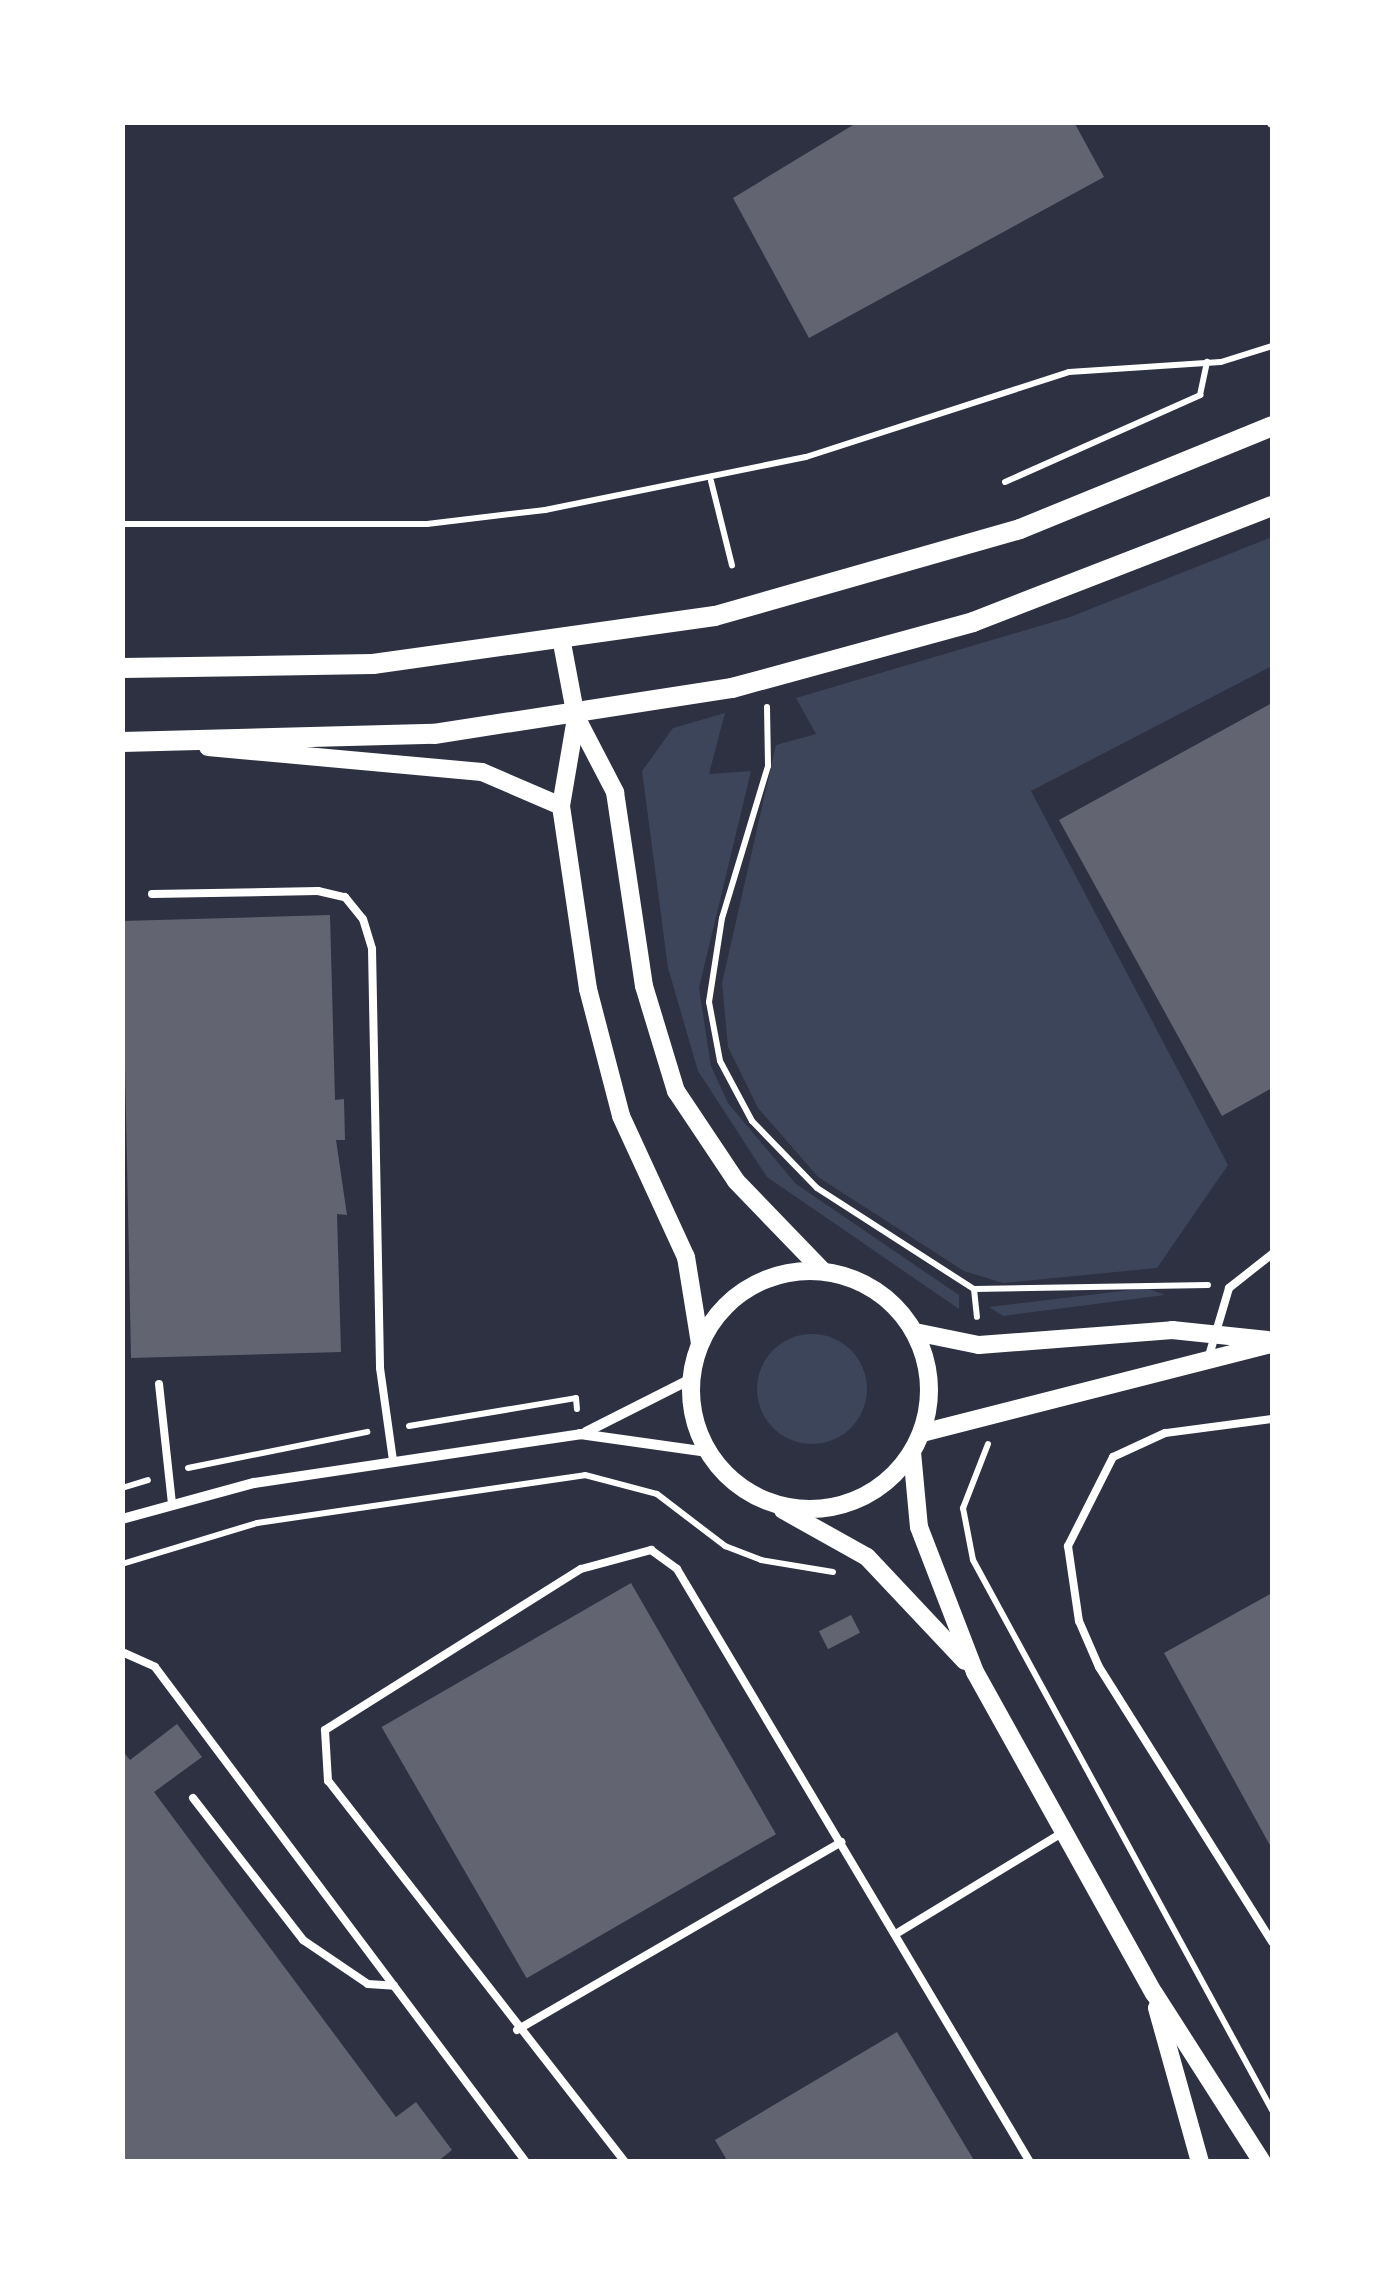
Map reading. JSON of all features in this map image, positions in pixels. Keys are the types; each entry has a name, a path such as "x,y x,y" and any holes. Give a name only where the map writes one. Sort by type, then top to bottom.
{"main road":[{"path":"122,668 373,664 562,643 715,616 957,550 1272,426"},
{"path":"122,742 173,744 434,734 576,717 873,654 1096,580 1272,506"}],"street":[{"path":"562,643 576,717 615,792 644,986 676,1090 736,1181 823,1271 866,1284 915,1332 930,1392 922,1433 912,1452 856,1500 796,1509 764,1500"},
{"path":"576,717 560,806 601,1053 686,1257 700,1344 691,1379 708,1452"},
{"path":"173,744 482,772 560,806"},
{"path":"700,1344 745,1290 823,1271"},
{"path":"915,1332 979,1345 1214,1334 1272,1342"},
{"path":"922,1433 986,1410 1272,1342"},
{"path":"580,1434 691,1379"},
{"path":"122,1519 172,1504 393,1460 580,1434 708,1452 764,1500 868,1557 975,1672"},
{"path":"912,1452 919,1527 975,1672 1154,1993 1262,2162"},
{"path":"1154,1993 1200,2162"}],"lane":[{"path":"152,894 318,891 345,897 364,919 372,949 380,1368 393,1460"},
{"path":"1208,1359 1228,1288 1272,1254"},
{"path":"159,1384 172,1504"},
{"path":"1272,1419 1165,1434 1113,1458 1080,1508 1068,1562 1100,1666 1272,1942"},
{"path":"626,2162 517,2030 328,1781 324,1730 581,1569 650,1550 677,1569 899,1932 1030,2162"},
{"path":"122,1652 155,1667 526,2162"},
{"path":"193,1798 303,1940 368,1984 394,1986"},
{"path":"899,1932 1064,1832"},
{"path":"517,2030 841,1842"}],"path":[{"path":"122,524 427,524 711,481 909,430 1069,372 1207,362 1272,346"},
{"path":"1004,482 1200,395 1207,362"},
{"path":"711,481 732,564"},
{"path":"767,705 768,766 711,974 720,1061 752,1121 817,1188 974,1289 1164,1280 1228,1288"},
{"path":"974,1289 979,1345"},
{"path":"986,1410 988,1447 964,1508 973,1560 1272,2110"},
{"path":"122,1564 257,1523 585,1475 657,1494 725,1546 761,1560 825,1574 868,1557"},
{"path":"919,1527 964,1508"}],"shaded area":[{"path":"1272,537 1272,666 1031,791 1228,1165 1157,1268 1003,1283 964,1271 818,1177 758,1108 728,1047 722,983 776,745 816,734 796,698 1070,617"},
{"path":"725,713 709,774 751,771 699,988 711,1066 728,1103 796,1184 959,1295 959,1309 767,1177 698,1071 668,968 642,771 673,728"},
{"path":"1147,1288 1165,1295 1003,1316 989,1307"},
{"path":"812,1334 833,1338 851,1350 863,1368 867,1389 863,1410 851,1428 833,1440 812,1444 791,1440 773,1428 761,1410 757,1389 761,1368 773,1350 791,1338"}],"building":[{"path":"858,122 1074,122 1104,177 809,338 733,198"},
{"path":"1272,703 1272,1088 1222,1116 1059,820"},
{"path":"330,915 335,1100 344,1099 345,1140 336,1140 347,1215 337,1214 341,1352 131,1358 122,921"},
{"path":"631,1583 776,1834 527,1978 382,1727"},
{"path":"1272,1593 1272,1849 1164,1653"},
{"path":"851,1615 860,1633 828,1649 819,1631"},
{"path":"177,1724 202,1757 154,1792 396,2117 416,2102 452,2150 437,2162 122,2162 122,1750 130,1760"},
{"path":"897,2032 975,2162 728,2162 715,2140"}]}
